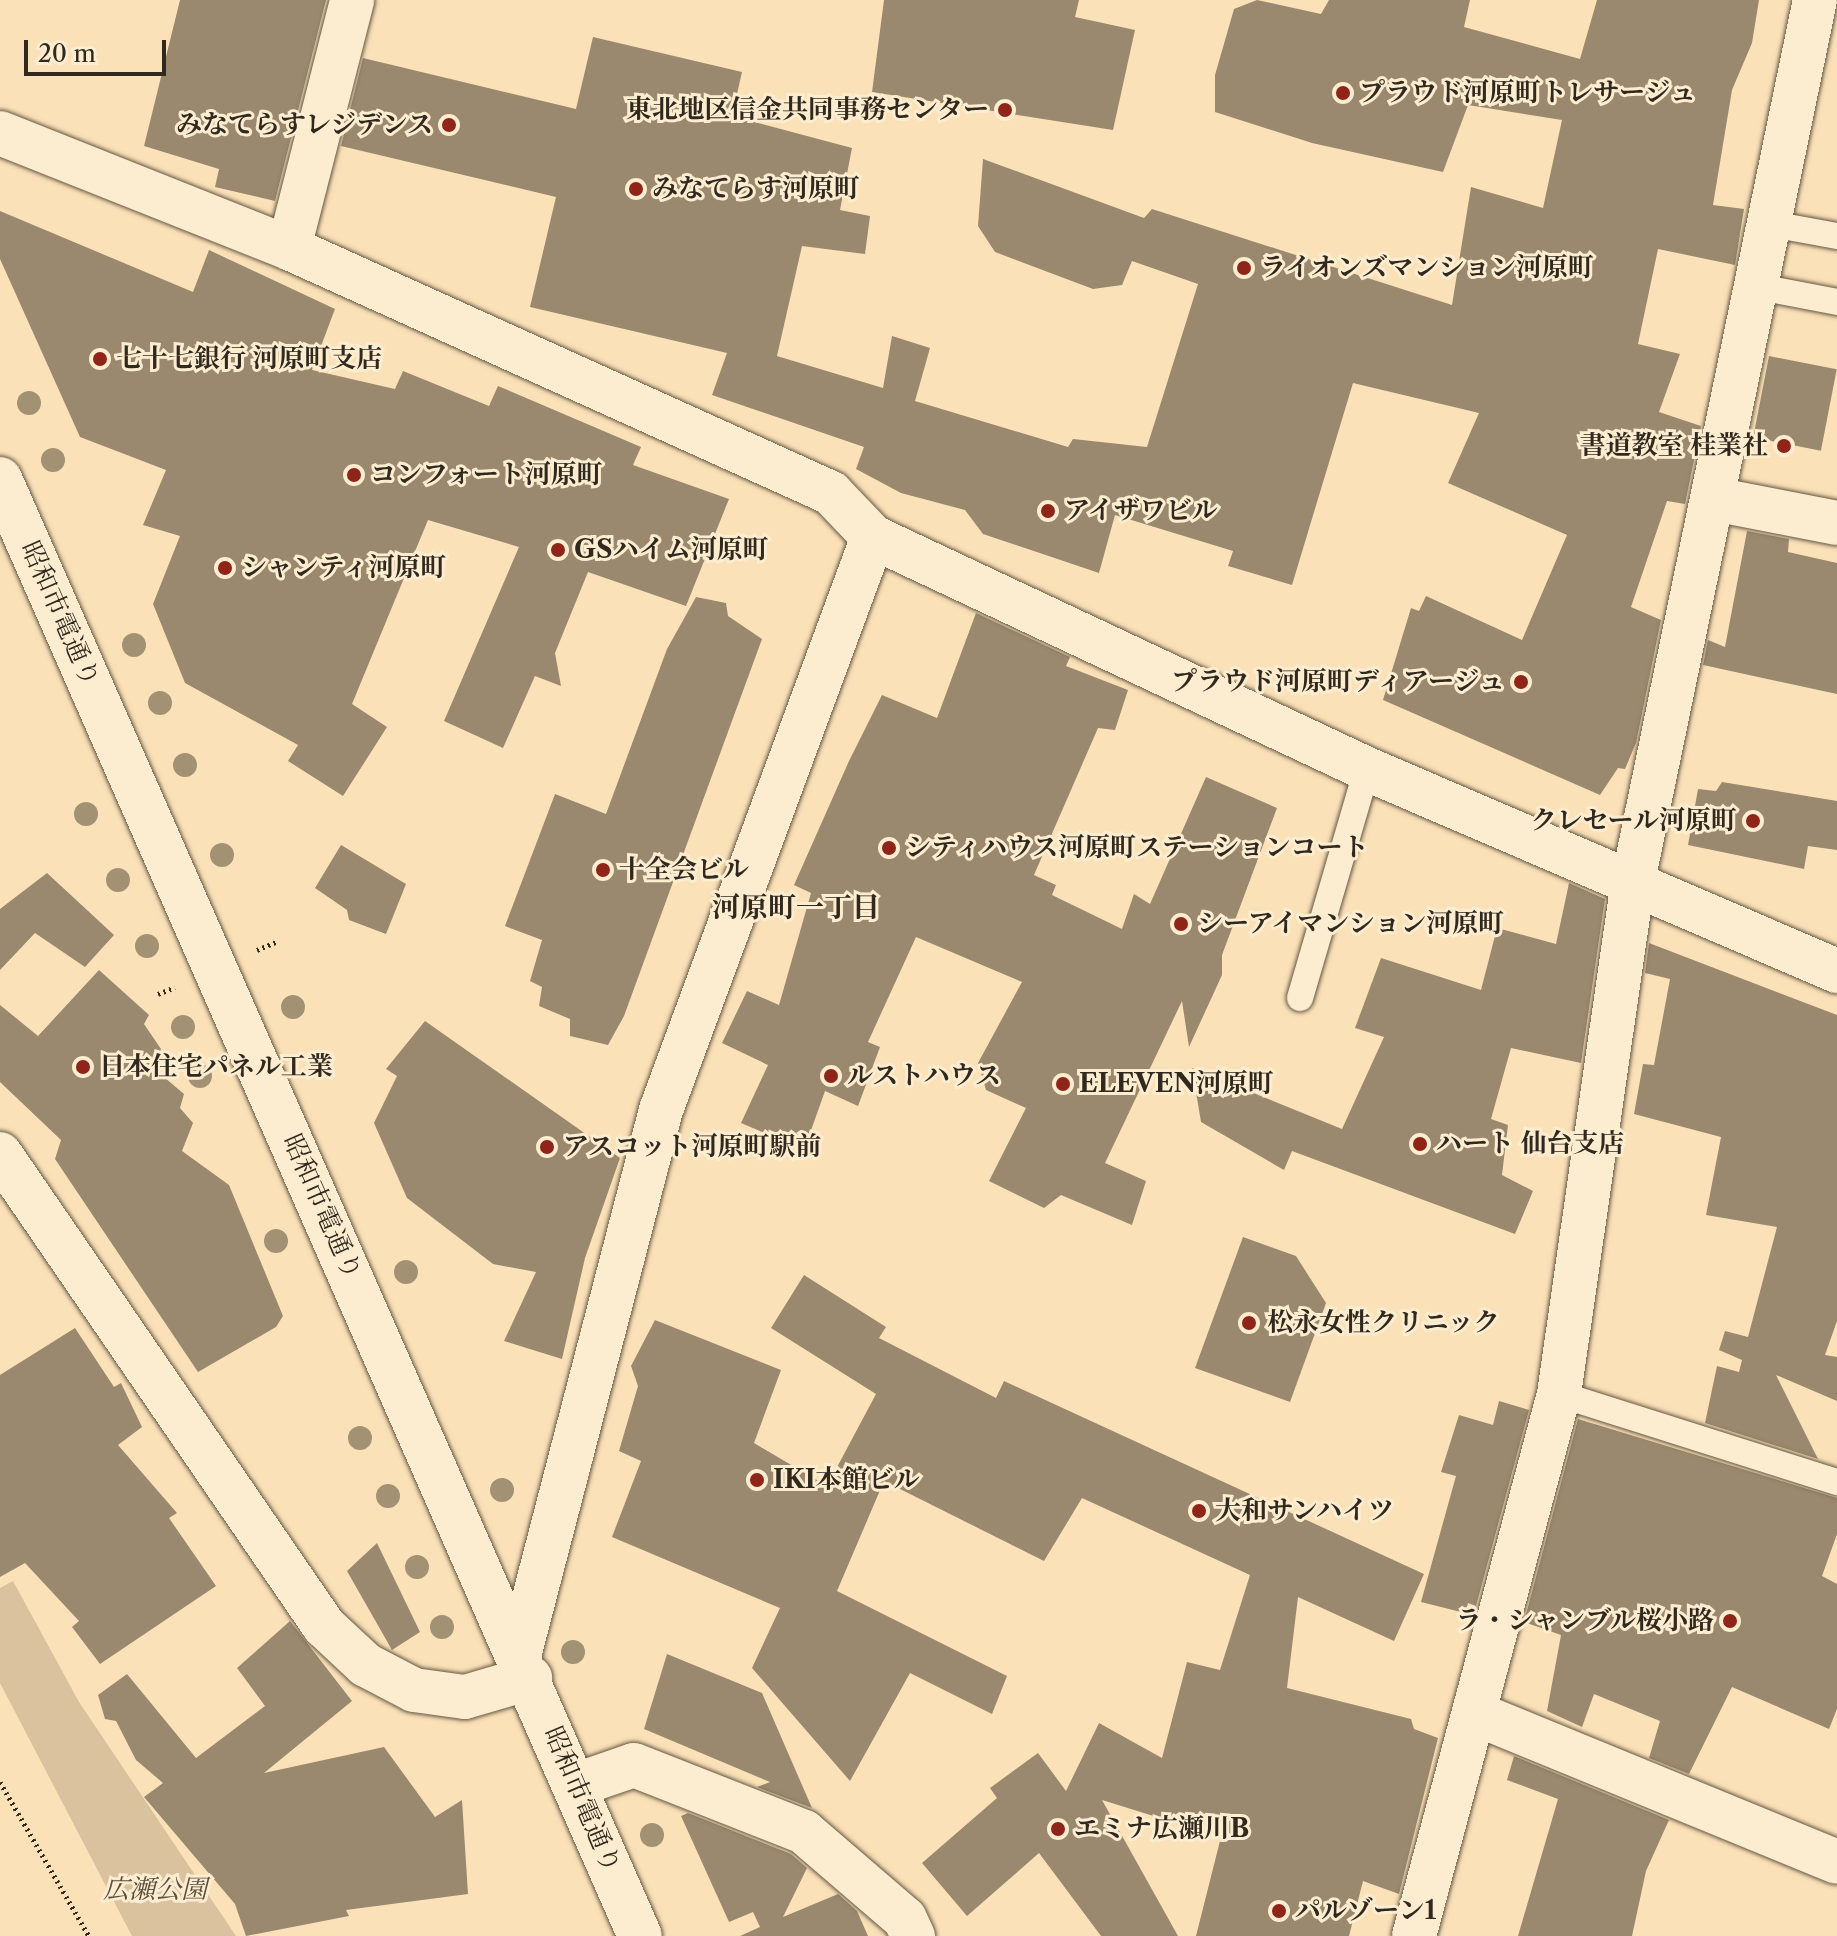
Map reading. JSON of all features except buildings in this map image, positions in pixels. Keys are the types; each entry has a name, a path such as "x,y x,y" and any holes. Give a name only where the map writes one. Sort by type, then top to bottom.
{"street":[{"path":"289,248 352,0"},
{"path":"1414,1936 1559,1394 1633,881 1714,499 1766,223 1815,0"},
{"path":"0,133 289,248 831,493 873,537 1367,769 1837,971"},
{"name":"昭和市電通り","path":"0,479 525,1665 640,1936"},
{"path":"1714,499 1837,523"},
{"path":"0,1154 324,1626 366,1665 414,1690 465,1697 525,1665 661,1110 873,537"},
{"path":"1474,1713 1837,1862"},
{"path":"576,1785 634,1765 804,1832 905,1919 913,1936"}],"lane":[{"path":"1766,223 1837,236"},
{"path":"1754,286 1837,302"},
{"path":"1300,998 1367,769"},
{"path":"1559,1394 1837,1482"}],"path":[{"path":"0,1782 89,1936"}],"green space":[{"name":"広瀬公園","path":"13,1581 79,1702 236,1936 132,1936 0,1683 0,1588"}],"place":[{"name":"プラウド河原町トレサージュ","path":"1343,93"},
{"name":"東北地区信金共同事務センター","path":"1005,110"},
{"name":"みなてらすレジデンス","path":"449,125"},
{"name":"みなてらす河原町","path":"636,189"},
{"name":"ライオンズマンション河原町","path":"1244,268"},
{"name":"七十七銀行 河原町支店","path":"100,359"},
{"name":"書道教室 桂業社","path":"1784,446"},
{"name":"コンフォート河原町","path":"354,475"},
{"name":"アイザワビル","path":"1048,511"},
{"name":"GSハイム河原町","path":"558,550"},
{"name":"シャンティ河原町","path":"225,568"},
{"name":"プラウド河原町ディアージュ","path":"1521,682"},
{"name":"クレセール河原町","path":"1753,821"},
{"name":"シティハウス河原町ステーションコート","path":"889,848"},
{"name":"十全会ビル","path":"603,870"},
{"name":"シーアイマンション河原町","path":"1181,924"},
{"name":"日本住宅パネル工業","path":"83,1067"},
{"name":"ルストハウス","path":"831,1076"},
{"name":"ELEVEN河原町","path":"1063,1084"},
{"name":"ハート 仙台支店","path":"1420,1144"},
{"name":"アスコット河原町駅前","path":"547,1147"},
{"name":"松永女性クリニック","path":"1249,1323"},
{"name":"IKI本館ビル","path":"757,1480"},
{"name":"大和サンハイツ","path":"1199,1511"},
{"name":"ラ・シャンブル桜小路","path":"1730,1621"},
{"name":"エミナ広瀬川B","path":"1058,1829"},
{"name":"パルゾーン1","path":"1279,1911"}],"district":[{"name":"河原町一丁目","path":"796,907"}]}
